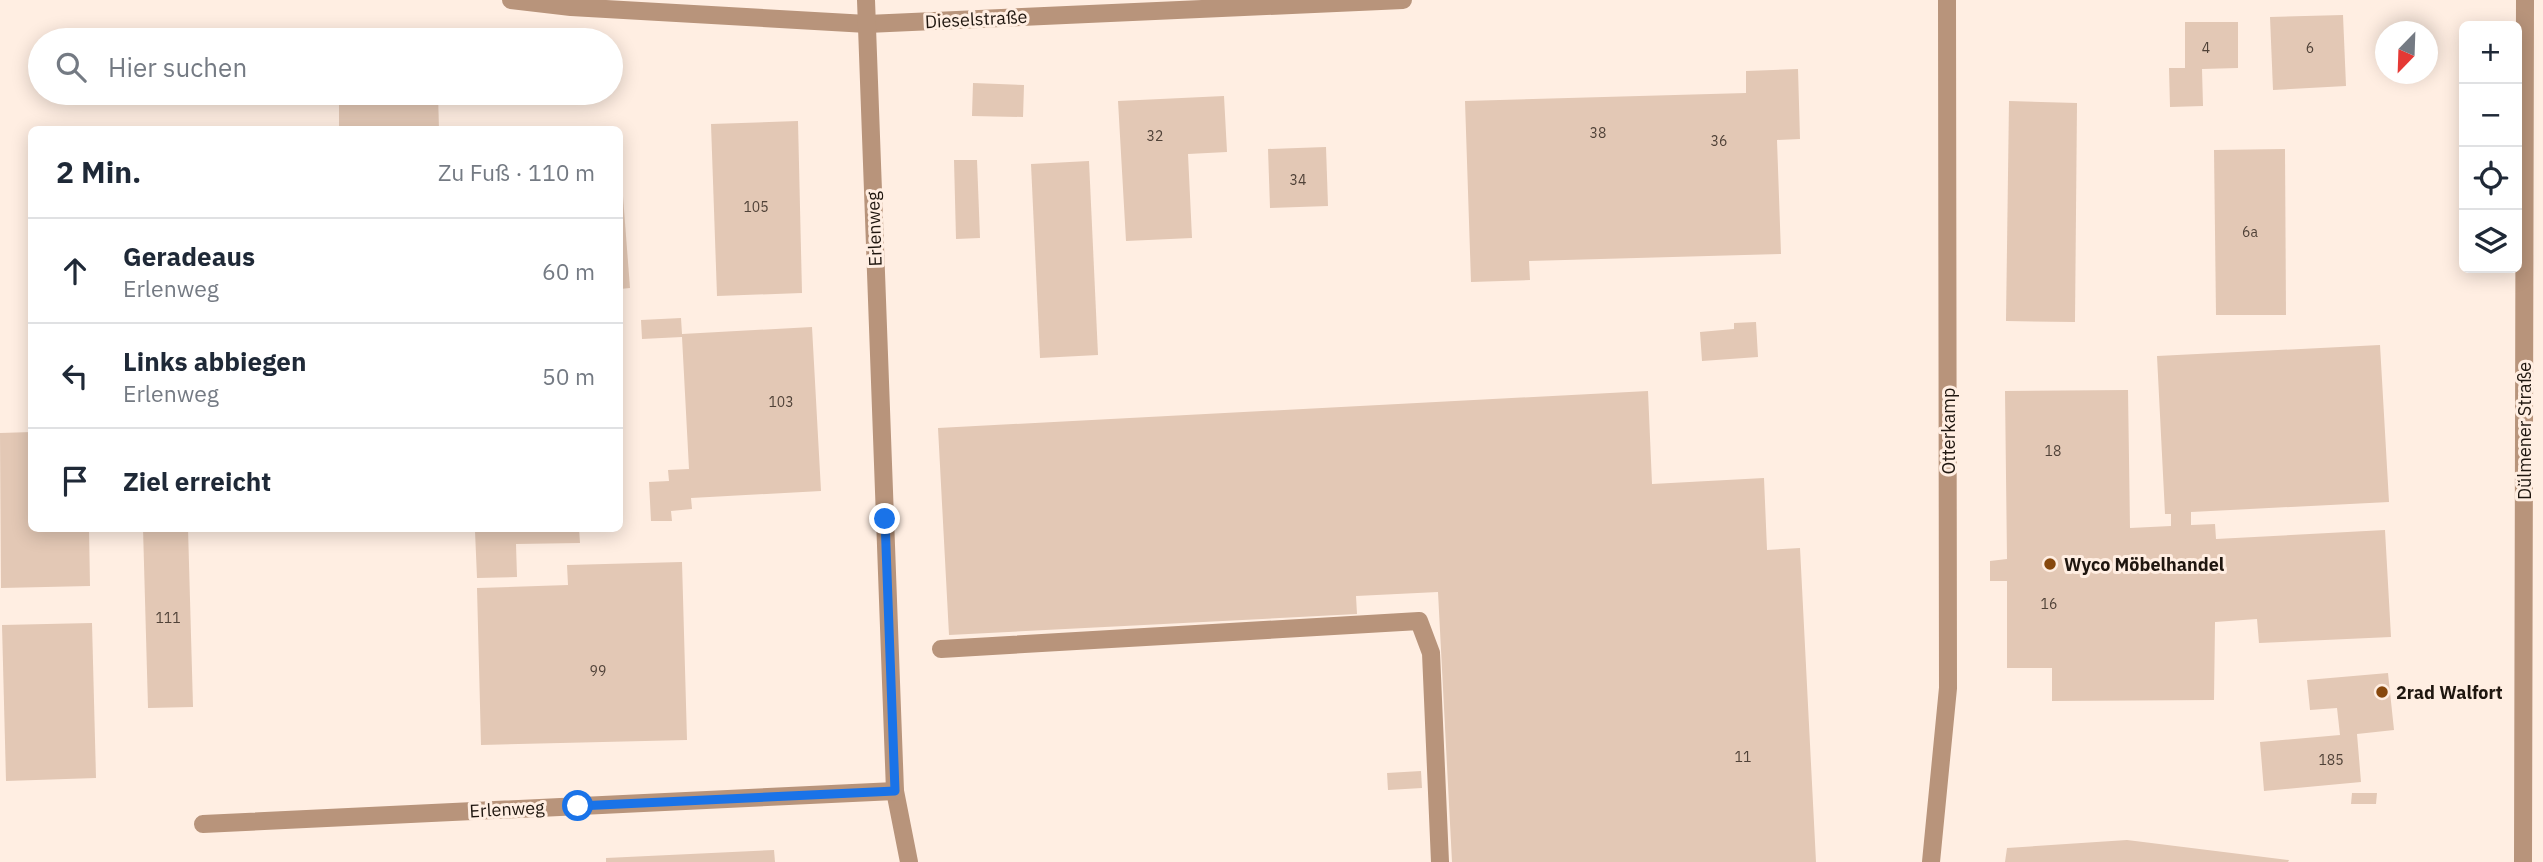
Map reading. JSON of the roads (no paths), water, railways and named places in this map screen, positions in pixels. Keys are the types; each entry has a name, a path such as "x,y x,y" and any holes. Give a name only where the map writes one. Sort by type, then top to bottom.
{"street":[{"path":"511,0 867,24 866,0"},
{"name":"Dieselstraße","path":"867,24 1403,0"},
{"name":"Otterkamp","path":"1931,862 1948,688 1947,0"},
{"name":"Dülmener Straße","path":"2523,862 2525,0"},
{"name":"Erlenweg","path":"867,24 895,791 909,862"},
{"path":"941,649 1419,621 1430,653 1440,862"},
{"name":"Erlenweg","path":"204,824 895,791"}],"place":[{"name":"Wyco Möbelhandel","path":"2050,564"},
{"name":"2rad Walfort","path":"2382,692"}]}
